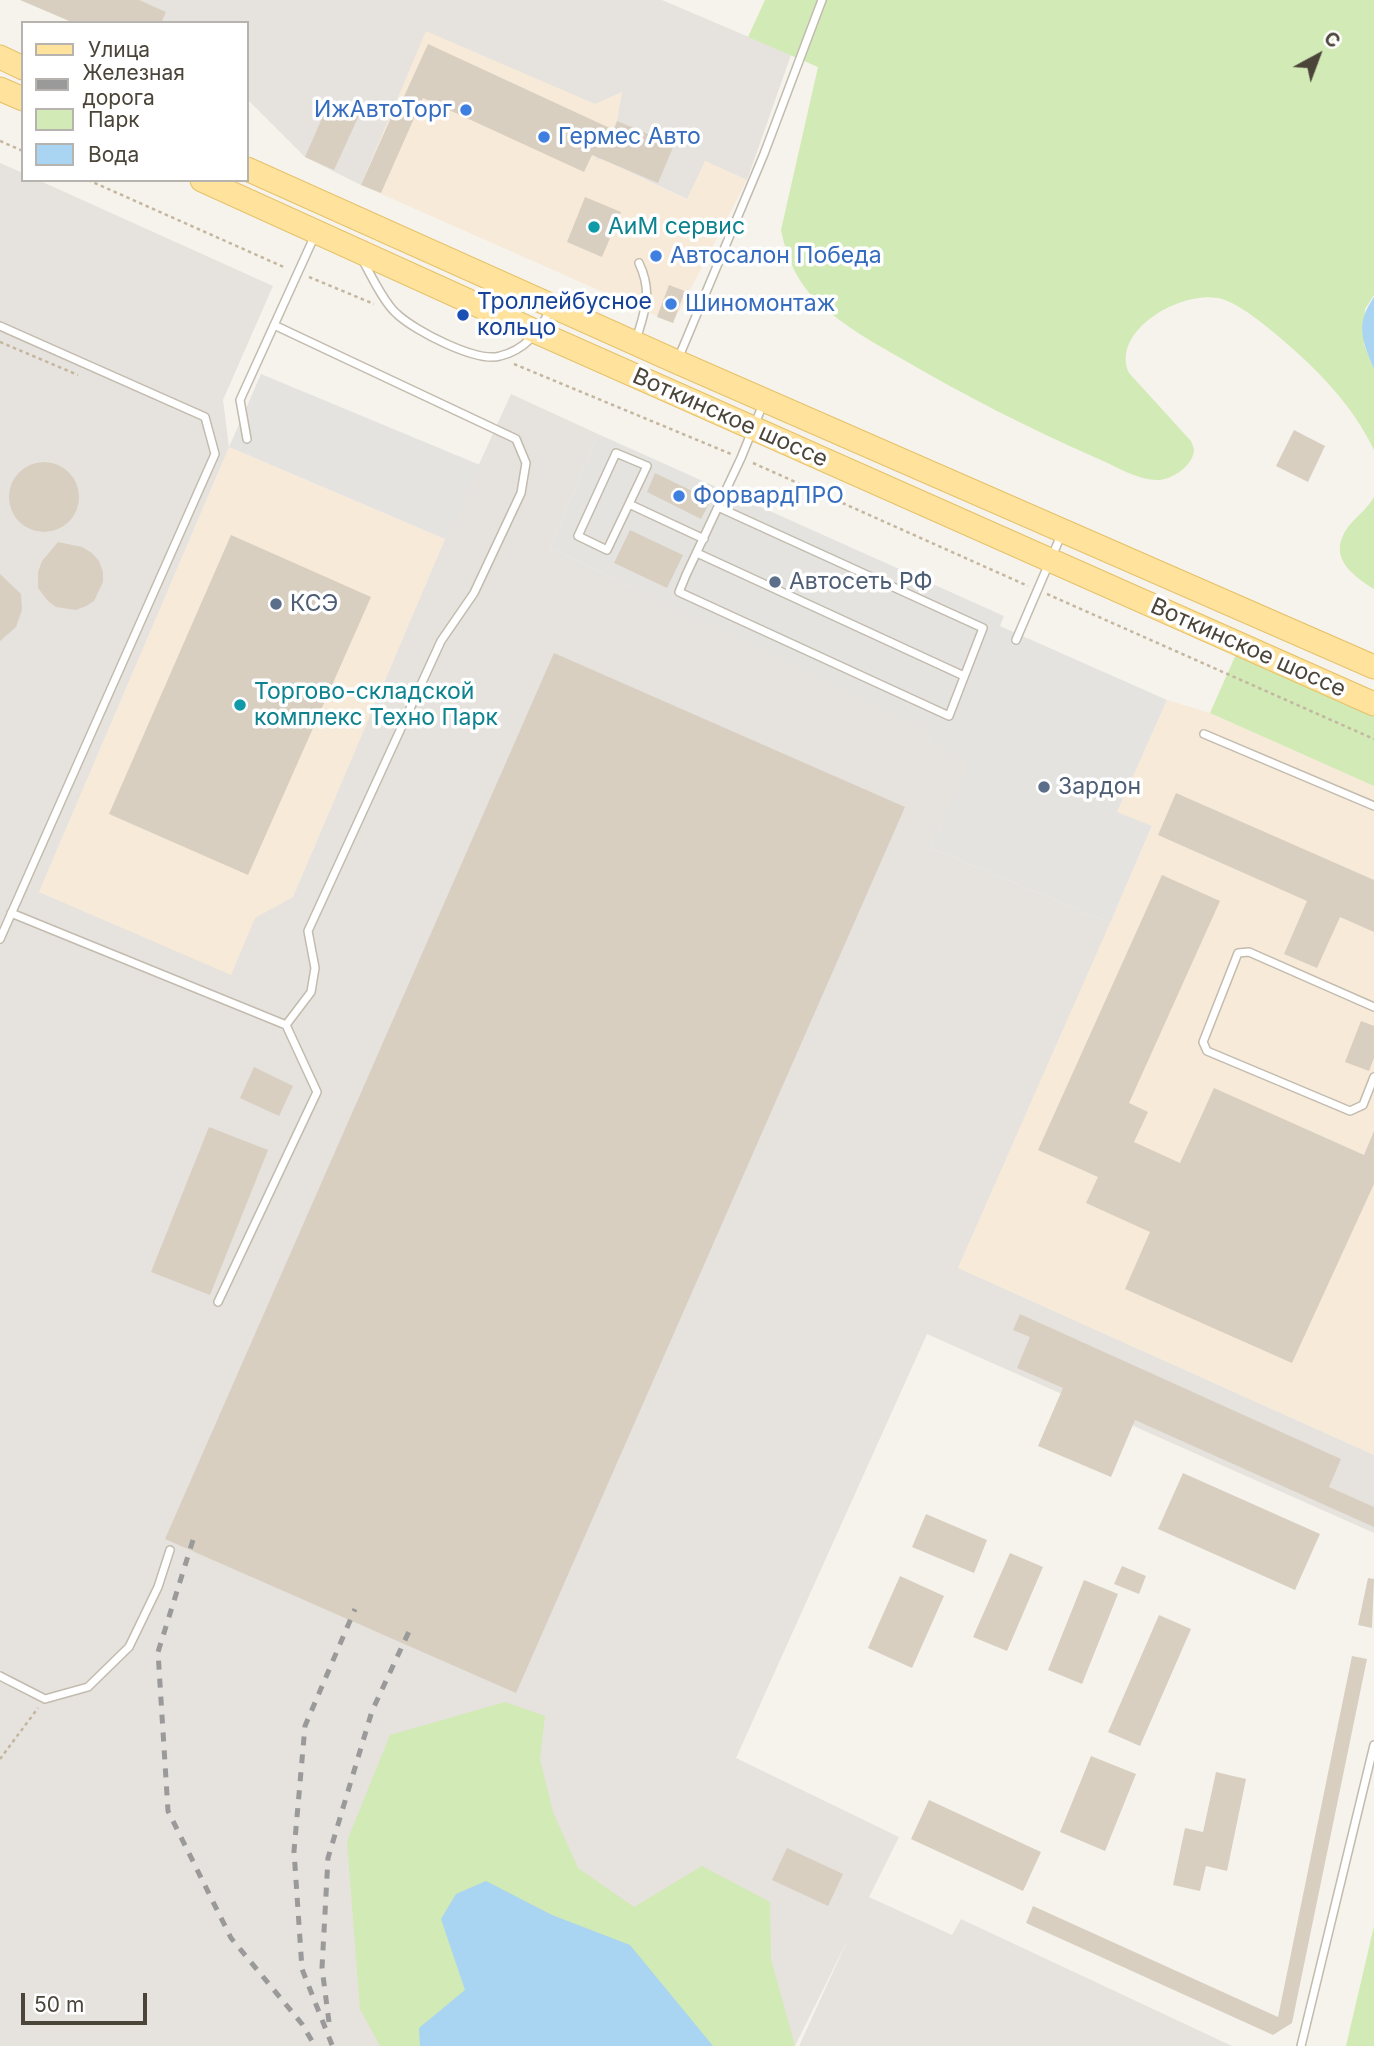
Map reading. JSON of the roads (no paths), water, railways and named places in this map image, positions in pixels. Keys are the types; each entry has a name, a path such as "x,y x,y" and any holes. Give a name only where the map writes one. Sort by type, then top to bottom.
{"main road":[{"path":"0,57 21,67"},
{"path":"0,89 21,98"},
{"name":"Воткинское шоссе","path":"248,169 635,344 1374,667"},
{"name":"Воткинское шоссе","path":"207,182 539,333 1374,704"}],"lane":[{"path":"677,362 764,154 822,0"},
{"path":"247,439 240,400 317,231"},
{"path":"356,250 395,313 433,340 462,350 498,358 520,348 539,333 552,307"},
{"path":"635,344 648,303 647,279 639,263"},
{"path":"274,325 516,439 526,463 522,493 474,593 441,641 308,931 315,968 311,992 286,1025"},
{"path":"0,326 205,417 215,454 0,939"},
{"path":"718,507 983,628 948,716 679,592 718,507 741,458 764,401"},
{"path":"617,453 647,466 629,504 607,550 578,536 617,453"},
{"path":"629,504 704,538"},
{"path":"1016,640 1063,529"},
{"path":"697,553 964,676"},
{"path":"1204,734 1374,806"},
{"path":"11,913 286,1025 317,1091 218,1302"},
{"path":"1374,1007 1249,952 1238,953 1203,1042 1207,1051 1350,1111 1363,1105 1374,1077"},
{"path":"0,1676 45,1699 88,1687 129,1647 158,1587 170,1550"},
{"path":"1301,2046 1374,1745"}],"water":[{"path":"1374,297 1374,369 1366,349 1362,324"},
{"path":"486,1881 552,1915 630,1945 713,2046 420,2046 419,2028 465,1990 441,1919 456,1894"}],"railway":[{"path":"193,1540 158,1652 168,1811 231,1938 302,2024 315,2046"},
{"path":"332,2045 302,1969 294,1851 305,1726 355,1609"},
{"path":"329,2022 322,1968 328,1858 372,1711 412,1625"}],"place":[{"name":"ИжАвтоТорг","path":"466,110"},
{"name":"Гермес Авто","path":"544,137"},
{"name":"АиМ сервис","path":"594,227"},
{"name":"Автосалон Победа","path":"656,256"},
{"name":"Шиномонтаж","path":"671,304"},
{"name":"Троллейбусное кольцо","path":"463,315"},
{"name":"ФорвардПРО","path":"679,496"},
{"name":"Автосеть РФ","path":"775,582"},
{"name":"КСЭ","path":"276,604"},
{"name":"Торгово-складской комплекс Техно Парк","path":"240,705"},
{"name":"Зардон","path":"1044,787"}]}
